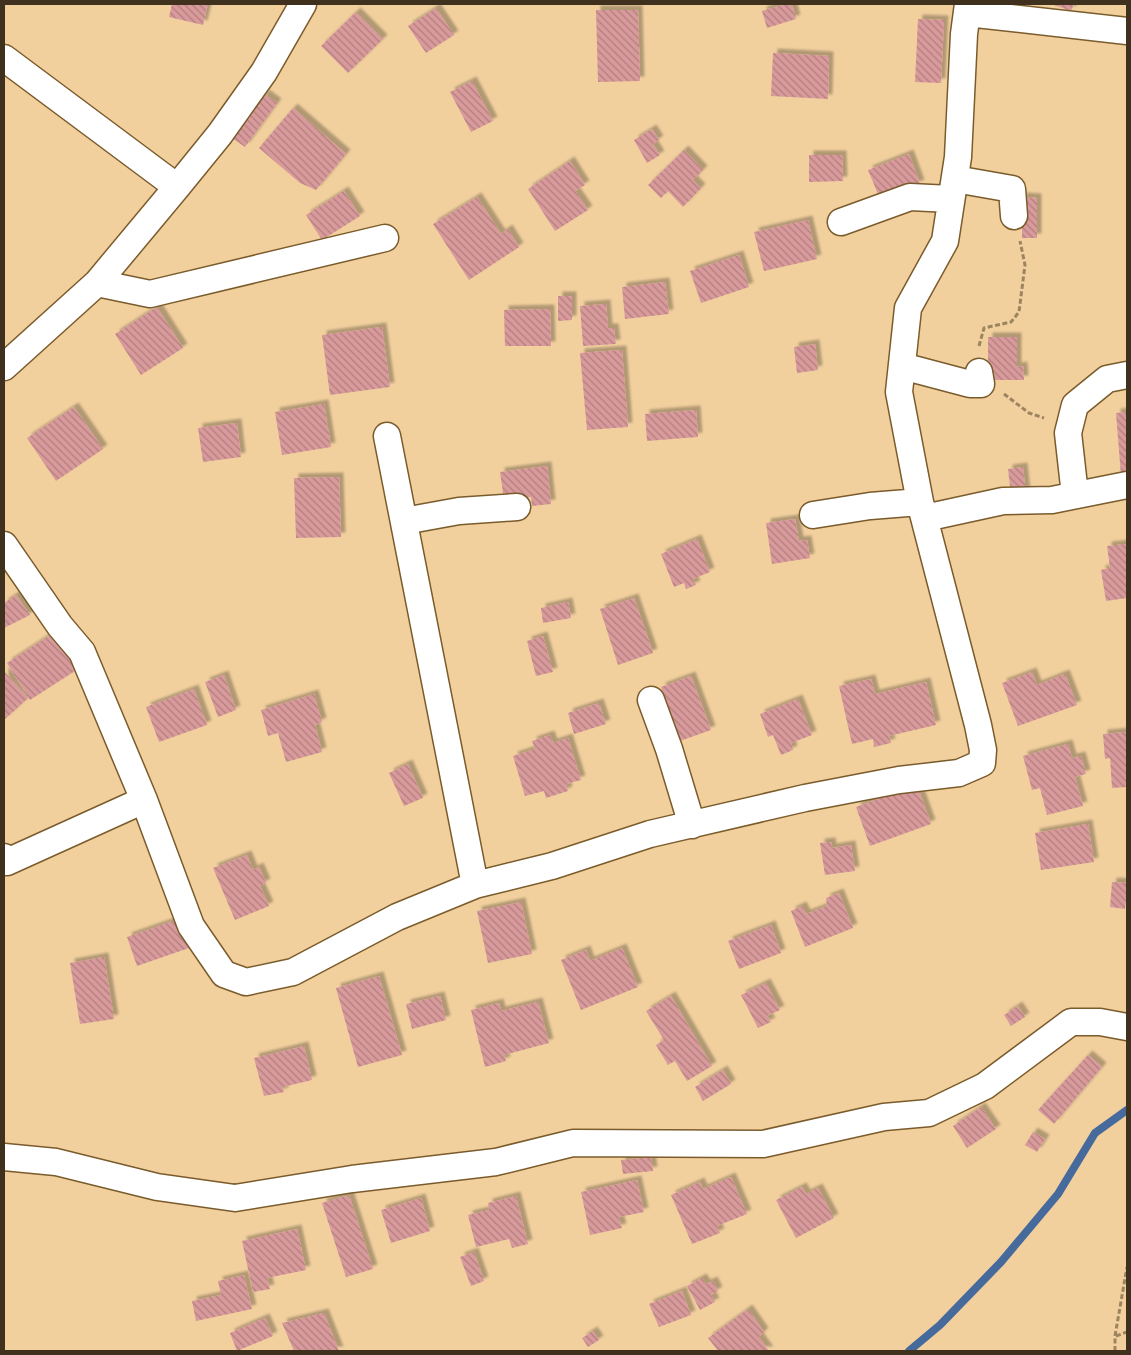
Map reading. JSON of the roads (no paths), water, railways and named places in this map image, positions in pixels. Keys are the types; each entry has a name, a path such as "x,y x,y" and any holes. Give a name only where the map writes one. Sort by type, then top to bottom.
{"street":[{"path":"4,366 97,283 220,134 264,72 303,4"},
{"path":"4,545 60,626 82,652 144,800 191,926 224,974 246,982 293,972 397,917 475,885 552,866 650,834 805,798 899,780 959,773 982,763 984,750 923,510 899,392 908,308 945,241 953,189 968,9 1127,31"},
{"path":"4,58 176,186"},
{"path":"841,222 910,197 953,189 1012,189 1014,216"},
{"path":"97,283 150,294 385,238"},
{"path":"902,366 970,384 980,378"},
{"path":"1075,495 1068,433 1074,405 1107,379 1127,375"},
{"path":"387,436 475,885"},
{"path":"812,515 870,506 923,510 1003,501 1052,500 1127,485"},
{"path":"404,521 459,511 517,507"},
{"path":"651,700 669,749 692,825"},
{"path":"4,857 7,862 144,800"},
{"path":"4,1157 56,1162 157,1187 235,1198 352,1179 496,1162 573,1143 763,1144 884,1117 929,1113 985,1086 1071,1022 1100,1022 1127,1027"}],"waterway":[{"path":"909,1351 940,1325 1001,1262 1058,1194 1095,1133 1127,1110"}]}
